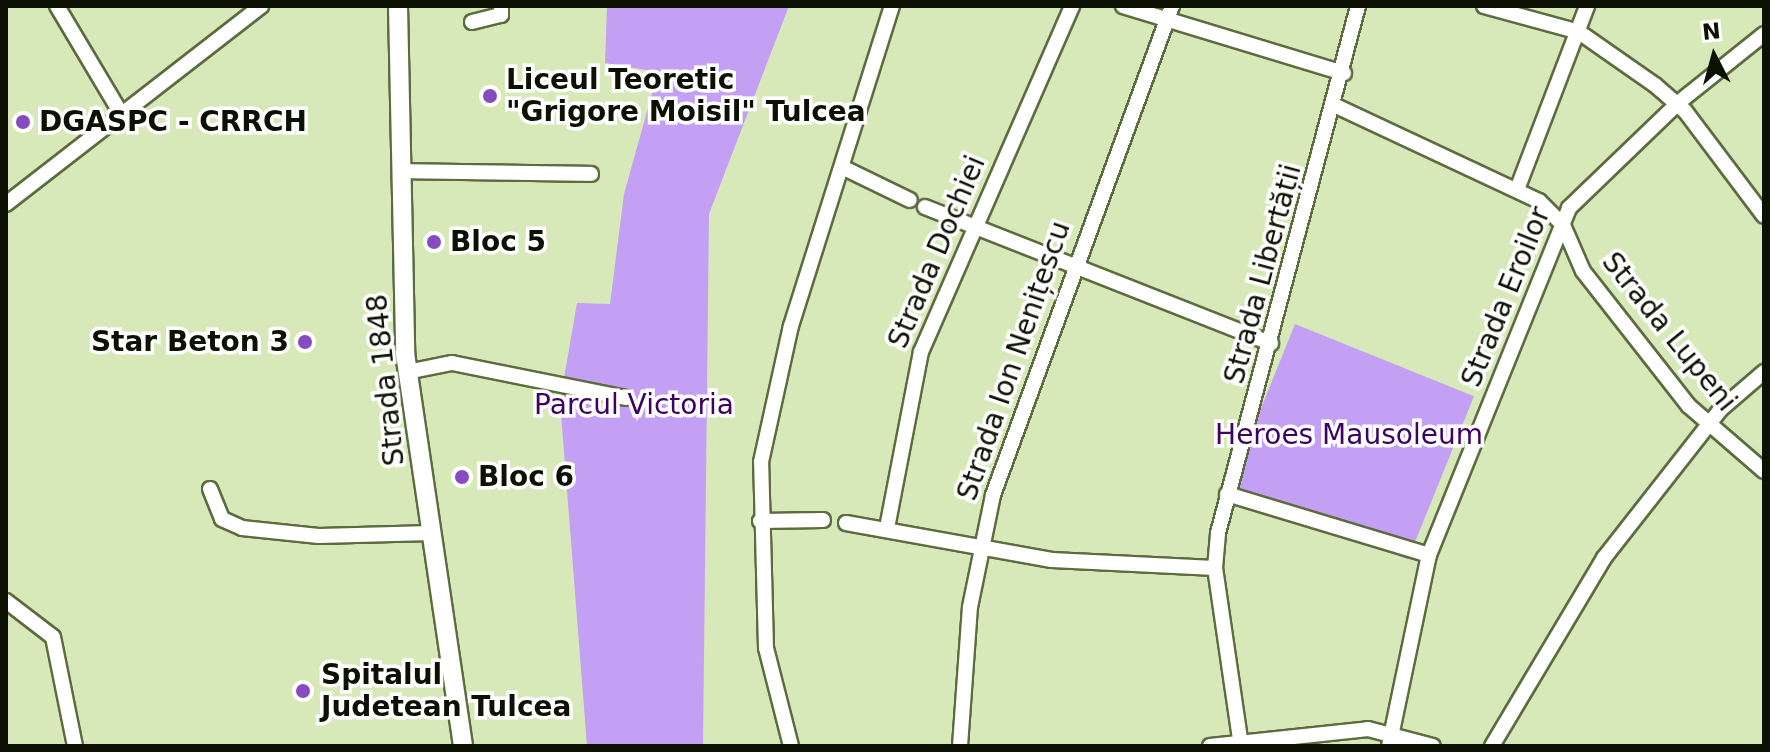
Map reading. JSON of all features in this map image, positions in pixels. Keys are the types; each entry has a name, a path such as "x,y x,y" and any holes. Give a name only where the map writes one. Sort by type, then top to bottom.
{"main road":[{"name":"Strada 1848","path":"398,6 407,372 463,746"}],"street":[{"path":"57,6 122,115"},
{"path":"6,204 261,6"},
{"path":"472,22 501,15 501,6"},
{"path":"791,746 766,648 760,521 761,462 791,326 844,168 892,6"},
{"name":"Strada Dochiei","path":"887,528 917,365 972,226 1072,6"},
{"path":"1123,6 1170,12 1344,73"},
{"name":"Strada Libertății","path":"1240,744 1215,568 1227,494 1336,106 1358,6"},
{"path":"1484,6 1579,32 1678,103 1764,216"},
{"path":"1518,187 1587,6"},
{"name":"Strada Ion Nenițescu","path":"960,746 962,668 980,549 1016,420 1170,12"},
{"name":"Strada Eroilor","path":"1390,738 1429,555 1563,225 1583,189 1678,103 1764,34"},
{"name":"Strada Lupeni","path":"1336,106 1518,187 1563,225 1583,271 1708,425 1764,471"},
{"path":"844,168 910,200"},
{"path":"401,171 591,174"},
{"path":"925,207 1072,269 1271,343"},
{"path":"407,372 452,363 625,398"},
{"path":"1492,746 1604,558 1708,425 1764,372"},
{"path":"210,489 222,519 242,528 319,536 432,533"},
{"path":"1227,494 1429,555"},
{"path":"760,521 823,520"},
{"path":"846,523 887,528 980,549 1124,568 1215,568"},
{"path":"6,601 53,637 75,746"},
{"path":"1210,746 1390,738 1433,746"}],"green space":[{"name":"Parcul Victoria","path":"607,6 789,6 709,214 703,746 587,746 560,401 577,303 610,304 624,194 658,72 605,63"},
{"name":"Heroes Mausoleum","path":"1295,324 1474,396 1408,559 1229,487"}],"place":[{"name":"Liceul Teoretic \"Grigore Moisil\" Tulcea","path":"490,96"},
{"name":"DGASPC - CRRCH","path":"23,122"},
{"name":"Bloc 5","path":"434,242"},
{"name":"Star Beton 3","path":"305,342"},
{"name":"Bloc 6","path":"462,477"},
{"name":"Spitalul Judetean Tulcea","path":"303,691"}]}
